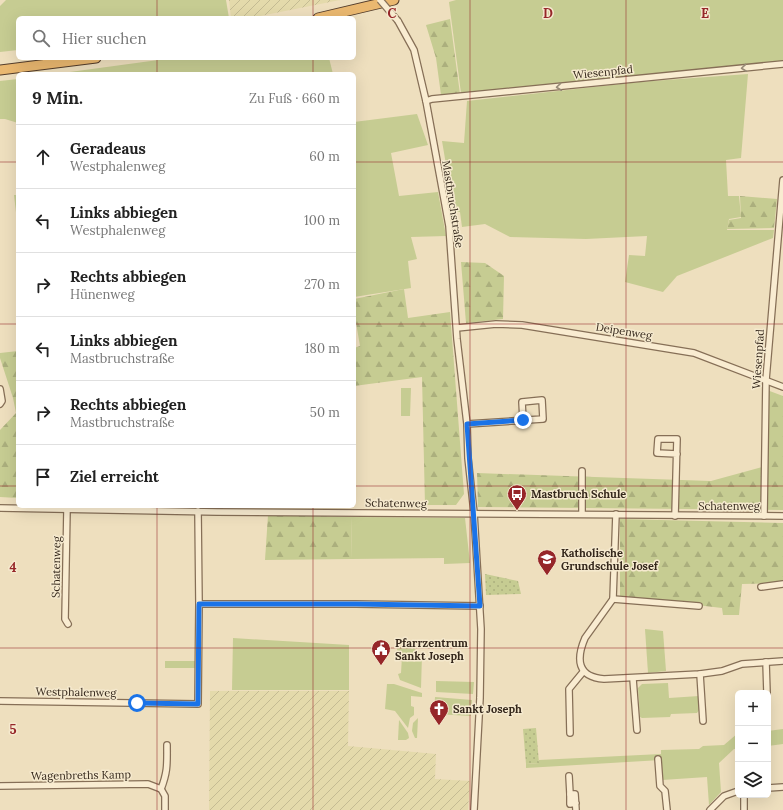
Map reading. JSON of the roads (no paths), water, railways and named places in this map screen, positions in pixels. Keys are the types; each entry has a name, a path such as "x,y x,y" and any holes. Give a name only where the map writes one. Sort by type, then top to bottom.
{"highway":[{"path":"326,16 394,0"},
{"path":"0,70 80,60"}],"street":[{"name":"Mastbruchstraße","path":"380,0 398,22 414,50 426,101 449,226 457,339 467,424 468,458 474,513 480,606 480,698 474,810"},
{"name":"Wiesenpfad","path":"426,101 783,64"},
{"name":"Wiesenpfad","path":"764,516 766,380 783,180"},
{"name":"Deipenweg","path":"457,328 496,324 522,325 694,353 783,387"},
{"path":"0,389 2,400 0,404"},
{"path":"467,424 543,419 542,400 522,402 523,420"},
{"path":"675,516 677,454"},
{"path":"582,472 582,514"},
{"name":"Schatenweg","path":"0,508 783,516"},
{"name":"Schatenweg","path":"67,509 65,619 68,624"},
{"name":"Westphalenweg","path":"0,701 198,704 198,510"},
{"path":"616,514 614,599 582,644 580,662 583,672 594,679 633,679 700,674 722,670 742,664 783,661"},
{"path":"761,587 783,584"},
{"path":"614,599 699,606"},
{"path":"199,604 480,606"},
{"path":"766,662 767,690"},
{"path":"570,733 568,689 583,672"},
{"path":"700,674 703,721"},
{"path":"633,679 637,730"},
{"path":"165,810 165,796 161,789 168,767 167,744"},
{"path":"658,759 660,786 665,791 667,810"},
{"path":"569,776 570,804 576,803 576,810"},
{"name":"Wagenbreths Kamp","path":"0,786 148,784 161,789"},
{"path":"771,788 783,787"},
{"path":"710,810 724,796 735,791"},
{"path":"744,798 744,810"}],"place":[{"name":"Mastbruch Schule","path":"517,511"},
{"name":"Katholische Grundschule Josef","path":"547,576"},
{"name":"Pfarrzentrum Sankt Joseph","path":"381,666"},
{"name":"Sankt Joseph","path":"439,726"}]}
